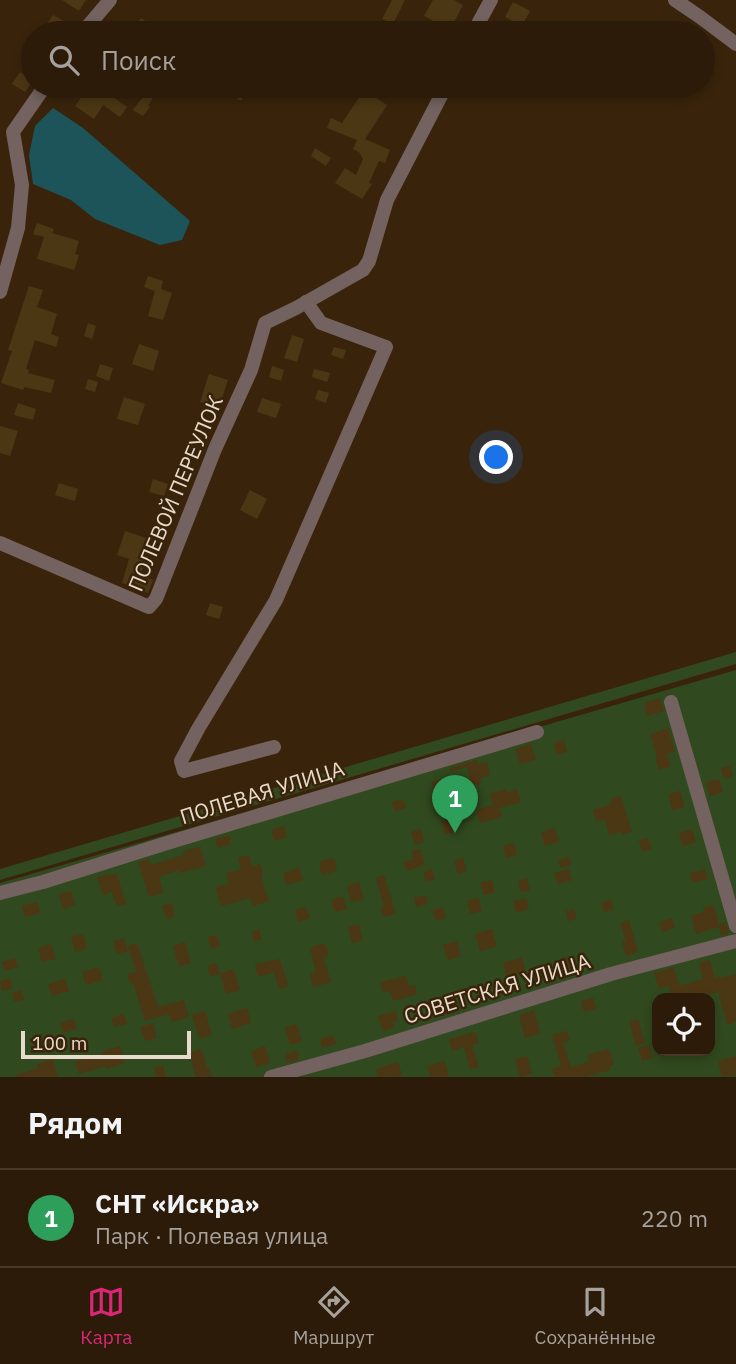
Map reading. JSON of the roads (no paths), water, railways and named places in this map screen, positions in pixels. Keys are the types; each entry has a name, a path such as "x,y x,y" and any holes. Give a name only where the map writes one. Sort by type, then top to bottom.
{"street":[{"path":"92,21 110,0"},
{"path":"479,21 491,0"},
{"path":"674,0 705,21"},
{"path":"715,28 736,44"},
{"path":"0,292 18,228 22,185 6,132 35,98"},
{"path":"274,747 184,771 181,761 276,600 386,346 321,323 306,302 363,270 369,261 387,200 440,98"},
{"name":"ПОЛЕВОЙ ПЕРЕУЛОК","path":"0,543 149,607 156,599 215,449 251,370 265,323 306,302"},
{"path":"671,702 736,926"},
{"name":"ПОЛЕВАЯ УЛИЦА","path":"0,893 537,732"},
{"name":"СОВЕТСКАЯ УЛИЦА","path":"271,1077 611,974 736,941"}],"water":[{"path":"53,108 83,128 190,221 182,240 160,245 95,219 71,200 33,184 29,155 35,126"}],"place":[{"name":"СНТ «Искра»","path":"455,833"}]}
